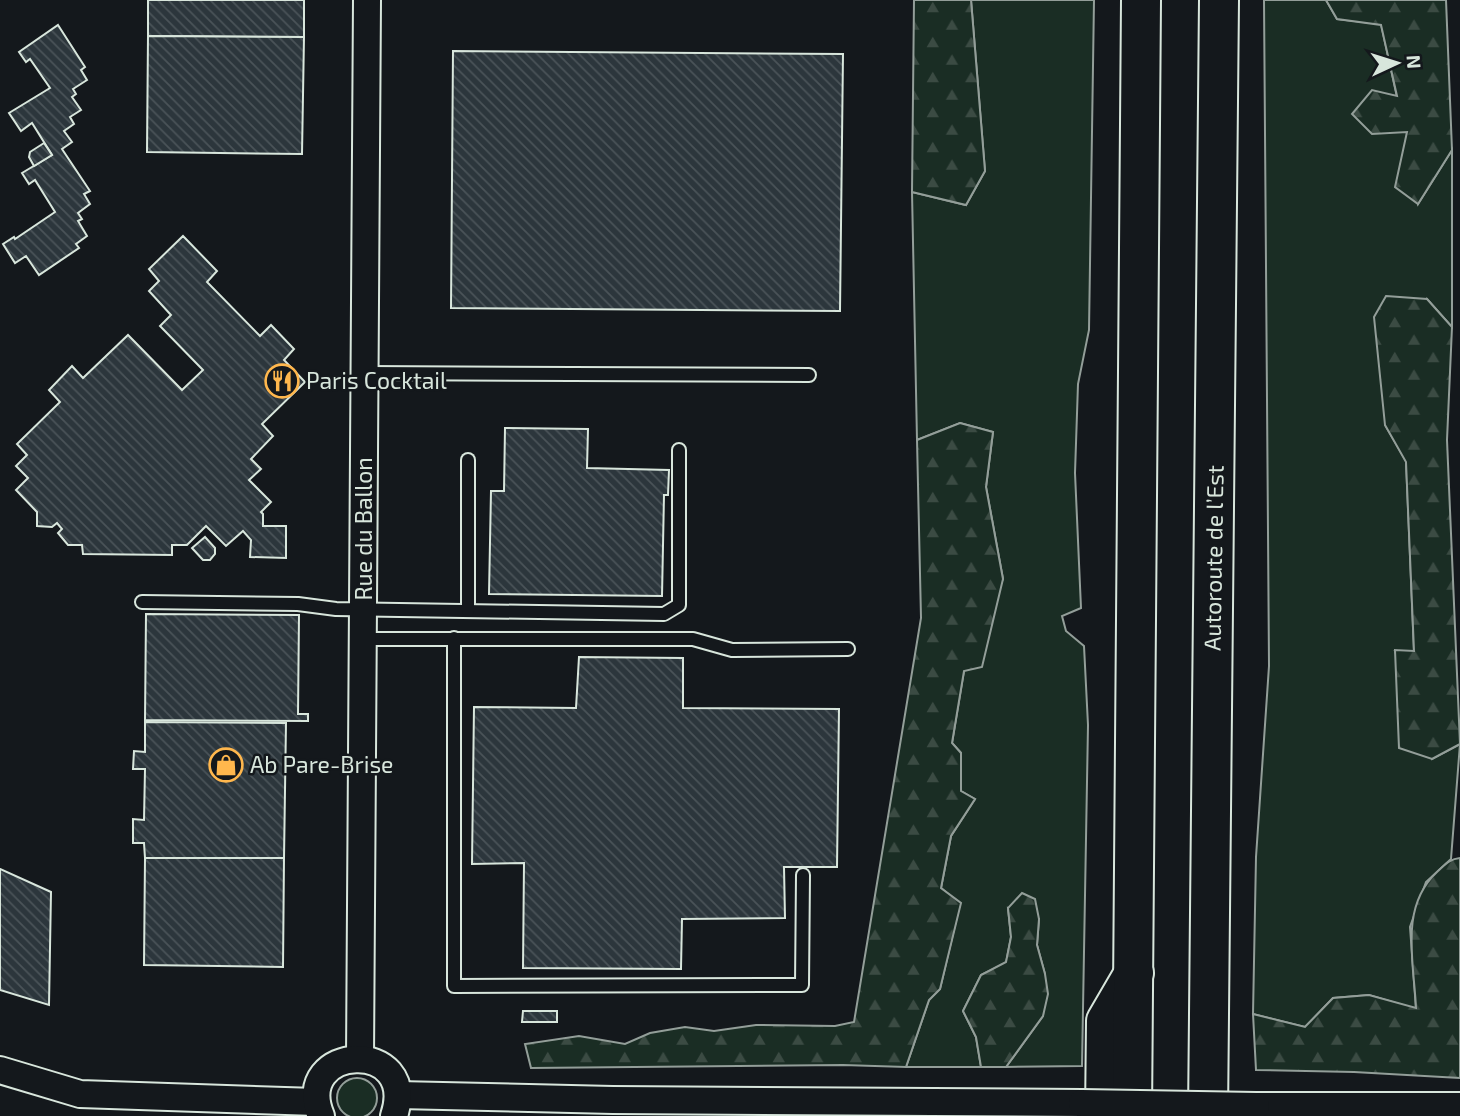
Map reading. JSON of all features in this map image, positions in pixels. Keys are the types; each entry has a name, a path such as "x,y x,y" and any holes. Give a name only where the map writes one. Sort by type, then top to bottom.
{"highway":[{"path":"1132,1116 1141,0"},
{"name":"Autoroute de l’Est","path":"1208,1116 1219,0"},
{"path":"1093,1109 1106,1021 1135,972"}],"street":[{"name":"Rue du Ballon","path":"360,1058 368,0"},
{"path":"0,1070 79,1105 319,1109 321,1082 333,1065 346,1059 360,1058 371,1060 390,1074 396,1105 613,1100 1093,1109 1460,1106"}],"lane":[{"path":"365,373 809,375"},
{"path":"142,602 298,604 336,609 664,614 679,605 679,450"},
{"path":"468,460 468,611"},
{"path":"454,638 454,986 802,985 803,875"},
{"path":"363,639 693,639 732,650 848,649"}],"green space":[{"path":"914,0 971,0 985,171 966,205 912,192"},
{"path":"971,0 1094,0 1089,330 1078,384 1075,473 1081,608 1062,616 1066,631 1084,646 1088,725 1082,1066 1006,1067 1043,1016 1045,974 1037,945 1039,919 1008,908 1011,937 1006,963 981,975 963,1011 976,1037 981,1067 906,1067 929,1000 940,989 960,904 941,888 951,836 975,799 961,791 961,753 952,743 964,671 1003,579 986,487 993,432 960,423 917,440 912,192 966,205 985,171"},
{"path":"1264,0 1326,0 1337,19 1381,24 1407,131 1418,204 1452,150 1452,327 1427,299 1385,425 1406,461 1414,652 1395,651 1432,759 1460,744 1451,859 1426,882 1410,927 1416,1009 1369,995 1333,998 1305,1027 1253,1014 1256,857 1269,666"},
{"path":"1326,0 1446,0 1452,150 1418,204 1395,187 1407,132 1372,134 1352,114 1372,90 1397,96 1381,25 1337,19"},
{"path":"1386,296 1427,299 1452,327 1447,440 1460,744 1432,759 1399,748 1395,650 1414,651 1406,462 1385,425 1374,317"},
{"path":"960,423 993,432 986,487 1003,579 982,667 964,671 952,743 961,753 961,791 975,799 951,836 941,888 961,903 940,989 929,1000 906,1067 843,1065 531,1068 525,1044 579,1036 625,1044 650,1033 685,1027 714,1031 756,1025 835,1026 854,1022 921,618 917,440"},
{"path":"1460,858 1460,1078 1256,1070 1253,1014 1305,1027 1333,998 1369,995 1416,1008 1411,936 1417,902 1425,886 1437,872 1450,861"},
{"path":"1022,893 1035,899 1039,919 1037,945 1048,994 1043,1016 1006,1067 981,1067 976,1037 963,1011 981,975 1006,962 1011,937 1008,908"},
{"path":"357,1078 371,1084 377,1098 371,1112 357,1118 343,1112 337,1098 343,1084"}],"building":[{"path":"148,0 304,0 304,37 148,36"},
{"path":"58,25 85,67 81,70 87,80 73,89 76,94 72,97 81,110 70,117 74,124 64,131 72,142 62,149 90,191 84,194 90,204 78,213 82,219 78,221 87,236 76,244 79,248 39,275 26,256 15,263 3,244 55,212 35,180 29,184 22,173 52,155 32,123 21,131 9,113 50,88 30,59 26,62 19,52"},
{"path":"148,36 304,37 302,154 147,152"},
{"path":"453,51 843,54 840,311 451,308"},
{"path":"44,143 52,155 34,166 29,157 30,152"},
{"path":"183,236 217,271 207,282 260,336 271,325 294,349 284,360 305,382 262,424 273,436 251,459 261,469 249,480 271,502 261,512 263,526 286,526 286,558 250,557 251,540 243,531 226,546 206,526 187,545 172,545 172,555 83,554 82,545 68,545 58,533 62,529 57,523 52,527 37,526 37,512 16,490 28,478 16,466 27,455 17,444 60,402 49,390 72,366 83,378 128,335 182,390 203,370 160,326 171,315 149,291 159,281 149,269"},
{"path":"505,428 588,429 587,468 669,470 668,495 664,495 662,596 489,594 491,491 504,491"},
{"path":"205,537 215,548 215,554 210,560 203,560 192,548"},
{"path":"146,614 299,615 298,714 308,714 308,721 145,720"},
{"path":"579,657 683,658 683,708 839,709 837,867 784,867 785,918 682,919 681,969 523,968 524,863 472,864 474,707 576,708"},
{"path":"145,722 286,723 284,858 145,858 144,843 133,843 133,819 144,820 145,769 133,769 134,751 145,752"},
{"path":"145,858 284,858 283,967 144,965"},
{"path":"0,869 51,892 49,1005 0,990"},
{"path":"523,1011 557,1011 557,1022 522,1022"}],"place":[{"name":"Paris Cocktail","path":"282,381"},
{"name":"Ab Pare-Brise","path":"226,765"}]}
